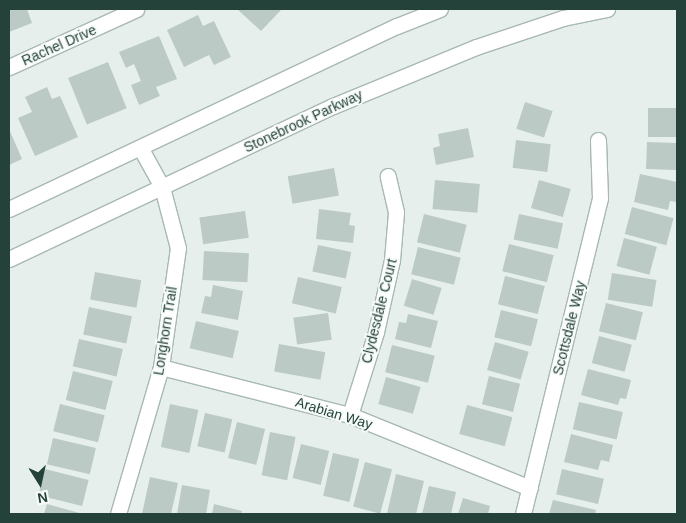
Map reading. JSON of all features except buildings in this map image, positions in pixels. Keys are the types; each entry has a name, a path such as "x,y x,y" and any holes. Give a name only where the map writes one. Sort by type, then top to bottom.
{"street":[{"name":"Rachel Drive","path":"9,68 136,9"},
{"path":"9,209 141,149 397,26 440,9"},
{"name":"Stonebrook Parkway","path":"9,259 333,106 476,47 563,18 607,9"},
{"name":"Scottsdale Way","path":"523,514 600,198 598,140"},
{"name":"Longhorn Trail","path":"118,514 161,368 178,248 162,187 141,149"},
{"name":"Clydesdale Court","path":"350,415 376,332 392,260 396,212 388,176"},
{"name":"Arabian Way","path":"161,368 350,415 530,488"}]}
